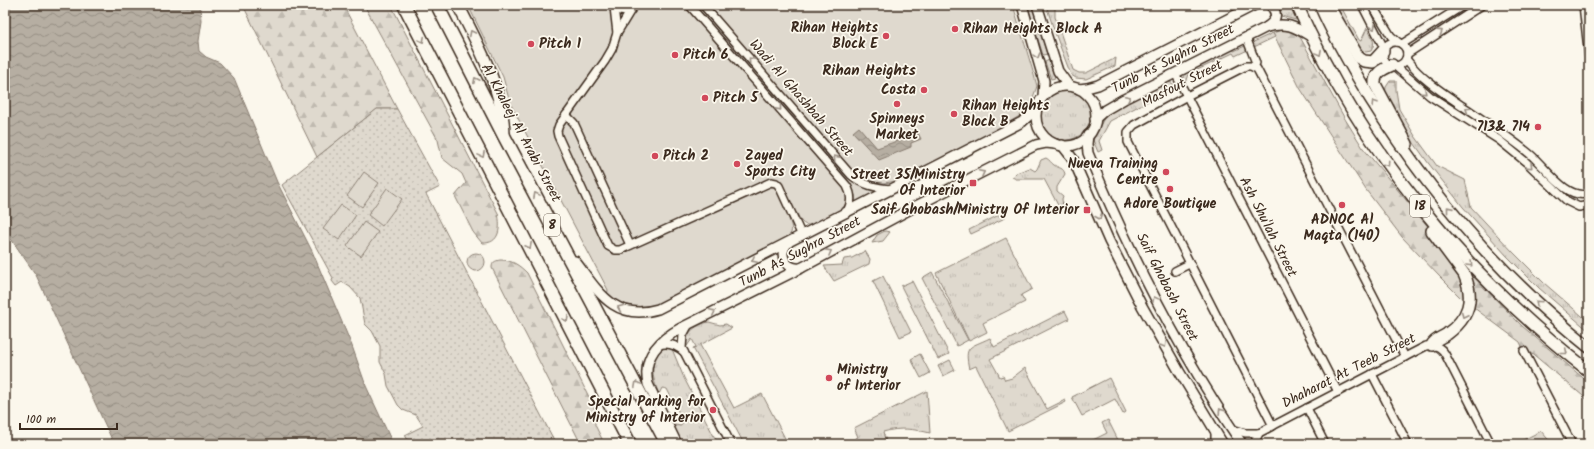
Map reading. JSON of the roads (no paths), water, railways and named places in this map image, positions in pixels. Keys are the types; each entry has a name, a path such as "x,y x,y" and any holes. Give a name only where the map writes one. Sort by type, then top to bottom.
{"highway":[{"name":"8","path":"404,5 630,444"},
{"name":"Al Khaleej Al Arabi Street","path":"437,5 504,136 667,444"}],"main road":[{"path":"458,5 480,50 499,99 503,117 504,136"},
{"name":"18","path":"1297,5 1310,36 1334,80 1395,175 1420,207 1494,289 1562,350 1589,371"},
{"name":"18","path":"1320,5 1331,31 1374,104 1430,187 1469,234 1503,269 1540,305 1589,347"},
{"path":"1328,5 1359,58 1364,61 1373,62 1384,49"},
{"path":"1393,66 1378,74 1375,79 1375,84 1430,187"},
{"path":"1420,207 1433,232 1464,274 1469,289 1468,306 1461,321 1438,344"}],"street":[{"name":"Wadi Al Ghashbah Street","path":"689,5 846,186 851,198 850,206 846,213"},
{"name":"Wadi Al Ghashbah Street","path":"703,5 850,175 866,184 878,188 892,189"},
{"path":"1022,5 1044,81 1043,96 1038,105 1036,115 1037,125 1046,138 1059,144 1077,143 1088,135 1093,127 1095,108 1090,99 1079,89 1069,86 1055,88 1043,96"},
{"path":"1037,5 1058,71 1069,86"},
{"name":"Tunb As Sughra Street","path":"1079,89 1098,85 1255,5"},
{"path":"1267,27 1273,22 1275,17 1275,11 1270,5"},
{"path":"1362,5 1384,49 1386,61 1430,96 1499,140 1526,162 1567,201 1579,207 1589,205"},
{"path":"1372,5 1391,36 1405,46 1407,56 1412,67 1434,88 1505,134 1532,156 1566,189 1575,194 1584,195 1589,193"},
{"path":"1384,49 1390,42 1400,43 1464,5"},
{"path":"1393,66 1402,64 1407,56 1482,5"},
{"path":"1583,5 1589,58"},
{"path":"614,6 618,10 624,12 634,7"},
{"path":"614,6 617,33"},
{"path":"634,7 617,33 612,49 605,61 558,128 558,136 606,243 610,248 618,250 630,246 771,182 776,183 779,186 802,236"},
{"name":"Tunb As Sughra Street","path":"1095,119 1110,107 1267,27 1280,24 1290,25 1310,36"},
{"path":"1244,38 1254,58 1256,64 1254,67 1260,74 1405,357"},
{"name":"Masfout Street","path":"1254,67 1246,66 1186,96 1134,125 1128,132 1127,139 1129,147 1273,426"},
{"name":"Ash Shu'lah Street","path":"1175,73 1338,392"},
{"name":"Tunb As Sughra Street","path":"564,247 604,298 621,309 640,312 658,309 1022,122 1038,105"},
{"path":"566,115 574,123 630,246"},
{"name":"Saif Ghobash Street","path":"1088,135 1088,153 1133,254 1182,348 1242,444"},
{"name":"Tunb As Sughra Street","path":"678,444 647,379 649,359 656,346 670,334 801,268 918,205 1036,145 1046,143 1059,144"},
{"name":"Saif Ghobash Street","path":"1059,144 1074,159 1109,241 1142,306 1223,444"},
{"path":"789,242 783,252 784,260 793,268 801,268"},
{"path":"1175,271 1190,264"},
{"path":"689,324 684,331 682,340 684,352 731,444"},
{"path":"656,346 671,344 684,352"},
{"path":"1438,344 1445,354 1491,444"},
{"name":"Dhaharat At Teeb Street","path":"1259,433 1426,346 1438,344"},
{"path":"1524,350 1572,444"},
{"path":"1372,374 1408,444"},
{"path":"1307,408 1325,444"},
{"path":"1232,429 1245,433 1259,433 1254,444"},
{"path":"1214,444 1215,431"}],"water":[{"path":"5,5 200,5 201,21 198,41 199,51 206,57 220,63 234,78 277,182 312,251 352,346 366,386 393,444 114,444 36,275 9,236 5,233"},
{"path":"859,127 877,148 900,140 903,133 918,133 921,139 911,143 911,147 879,160 853,132"}],"place":[{"name":"Rihan Heights Block A","path":"955,29"},
{"name":"Rihan Heights Block E","path":"886,36"},
{"name":"Pitch 1","path":"531,44"},
{"name":"Pitch 6","path":"675,55"},
{"name":"Costa","path":"924,90"},
{"name":"Pitch 5","path":"705,98"},
{"name":"Spinneys Market","path":"897,104"},
{"name":"Rihan Heights Block B","path":"954,114"},
{"name":"713& 714","path":"1538,127"},
{"name":"Pitch 2","path":"655,156"},
{"name":"Zayed Sports City","path":"737,164"},
{"name":"Nueva Training Centre","path":"1166,172"},
{"name":"Street 35/Ministry Of Interior","path":"973,183"},
{"name":"Adore Boutique","path":"1170,189"},
{"name":"ADNOC Al Maqta (140)","path":"1342,205"},
{"name":"Saif Ghobash/Ministry Of Interior","path":"1087,210"},
{"name":"Ministry of Interior","path":"829,378"},
{"name":"Special Parking for Ministry of Interior","path":"713,410"}],"district":[{"name":"Rihan Heights","path":"869,71"}]}
